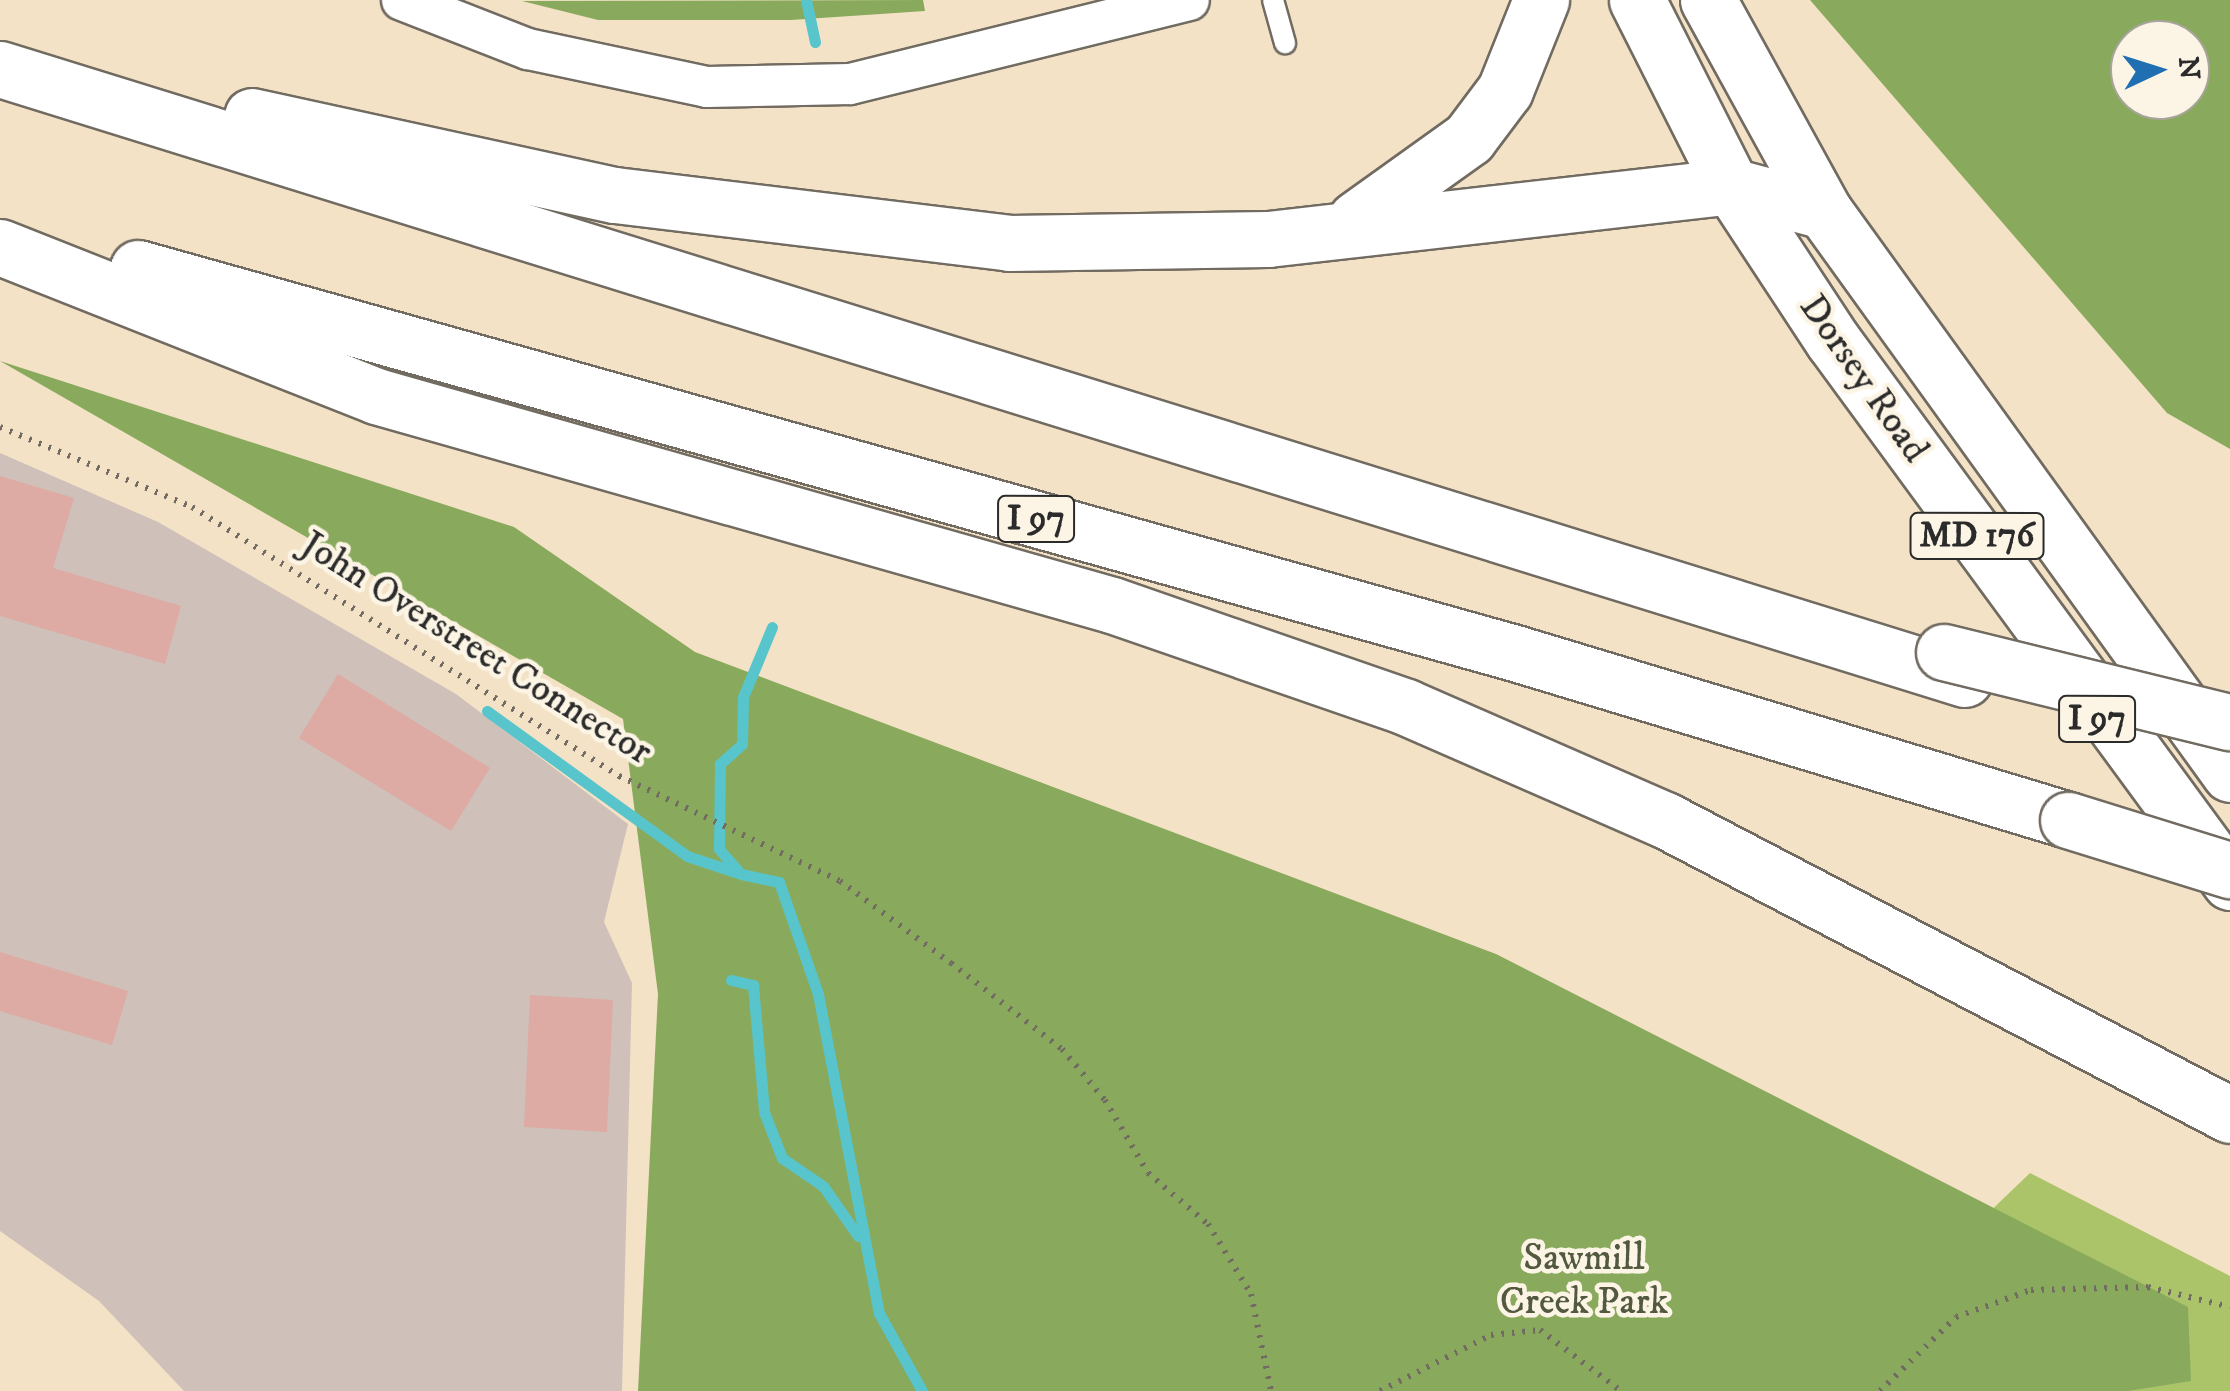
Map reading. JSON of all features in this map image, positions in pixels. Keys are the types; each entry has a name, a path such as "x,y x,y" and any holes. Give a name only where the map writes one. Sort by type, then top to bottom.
{"main road":[{"path":"1342,227 1469,138 1505,90 1542,0"},
{"name":"Dorsey Road","path":"1637,0 1731,186 1833,341 2230,882"},
{"name":"Dorsey Road","path":"1708,0 1824,211 2230,774"},
{"path":"0,60 615,195 887,235 1151,245 1731,186 1824,211"},
{"name":"I 97","path":"0,69 1540,554 1954,666 2230,760"},
{"name":"I 97","path":"0,230 1515,653 2230,870"},
{"path":"0,247 376,396 1112,605 1406,706 1665,820 2230,1116"},
{"path":"1954,666 2230,722"}],"street":[{"path":"402,0 528,48 708,87 850,84 1130,7 1189,0"}],"lane":[{"path":"1273,0 1284,43"}],"path":[{"name":"John Overstreet Connector","path":"0,427 192,508 619,776 692,806 840,881 1084,1072 1148,1174 1208,1224 1240,1268 1271,1391"},
{"path":"1880,1391 1956,1317 2031,1290 2148,1287 2230,1307"},
{"path":"1380,1391 1491,1335 1540,1330 1621,1391"}],"shaded area":[{"path":"0,453 158,522 456,694 628,824 604,922 632,983 622,1391 184,1391 99,1301 0,1231"}],"green space":[{"path":"923,0 925,11 791,20 598,20 522,1"},
{"path":"1810,0 2230,0 2230,449 2167,413"},
{"name":"Sawmill Creek Park","path":"0,361 514,527 695,652 1496,954 2188,1307 2191,1381 2128,1391 638,1391 658,994 623,719"},
{"path":"2030,1173 2230,1276 2230,1391 1803,1391"}],"building":[{"path":"0,476 74,498 53,568 181,606 165,664 0,616"},
{"path":"338,674 490,768 451,831 299,738"},
{"path":"0,952 128,991 112,1045 0,1011"},
{"path":"530,995 613,1000 607,1132 524,1127"}],"waterway":[{"path":"806,0 815,42"},
{"path":"772,627 743,697 742,744 720,764 719,849 741,874 779,882 818,994 879,1313 922,1391"},
{"path":"487,711 687,856 738,873"},
{"path":"731,980 753,985 764,1112 782,1158 823,1186 858,1236"}]}
